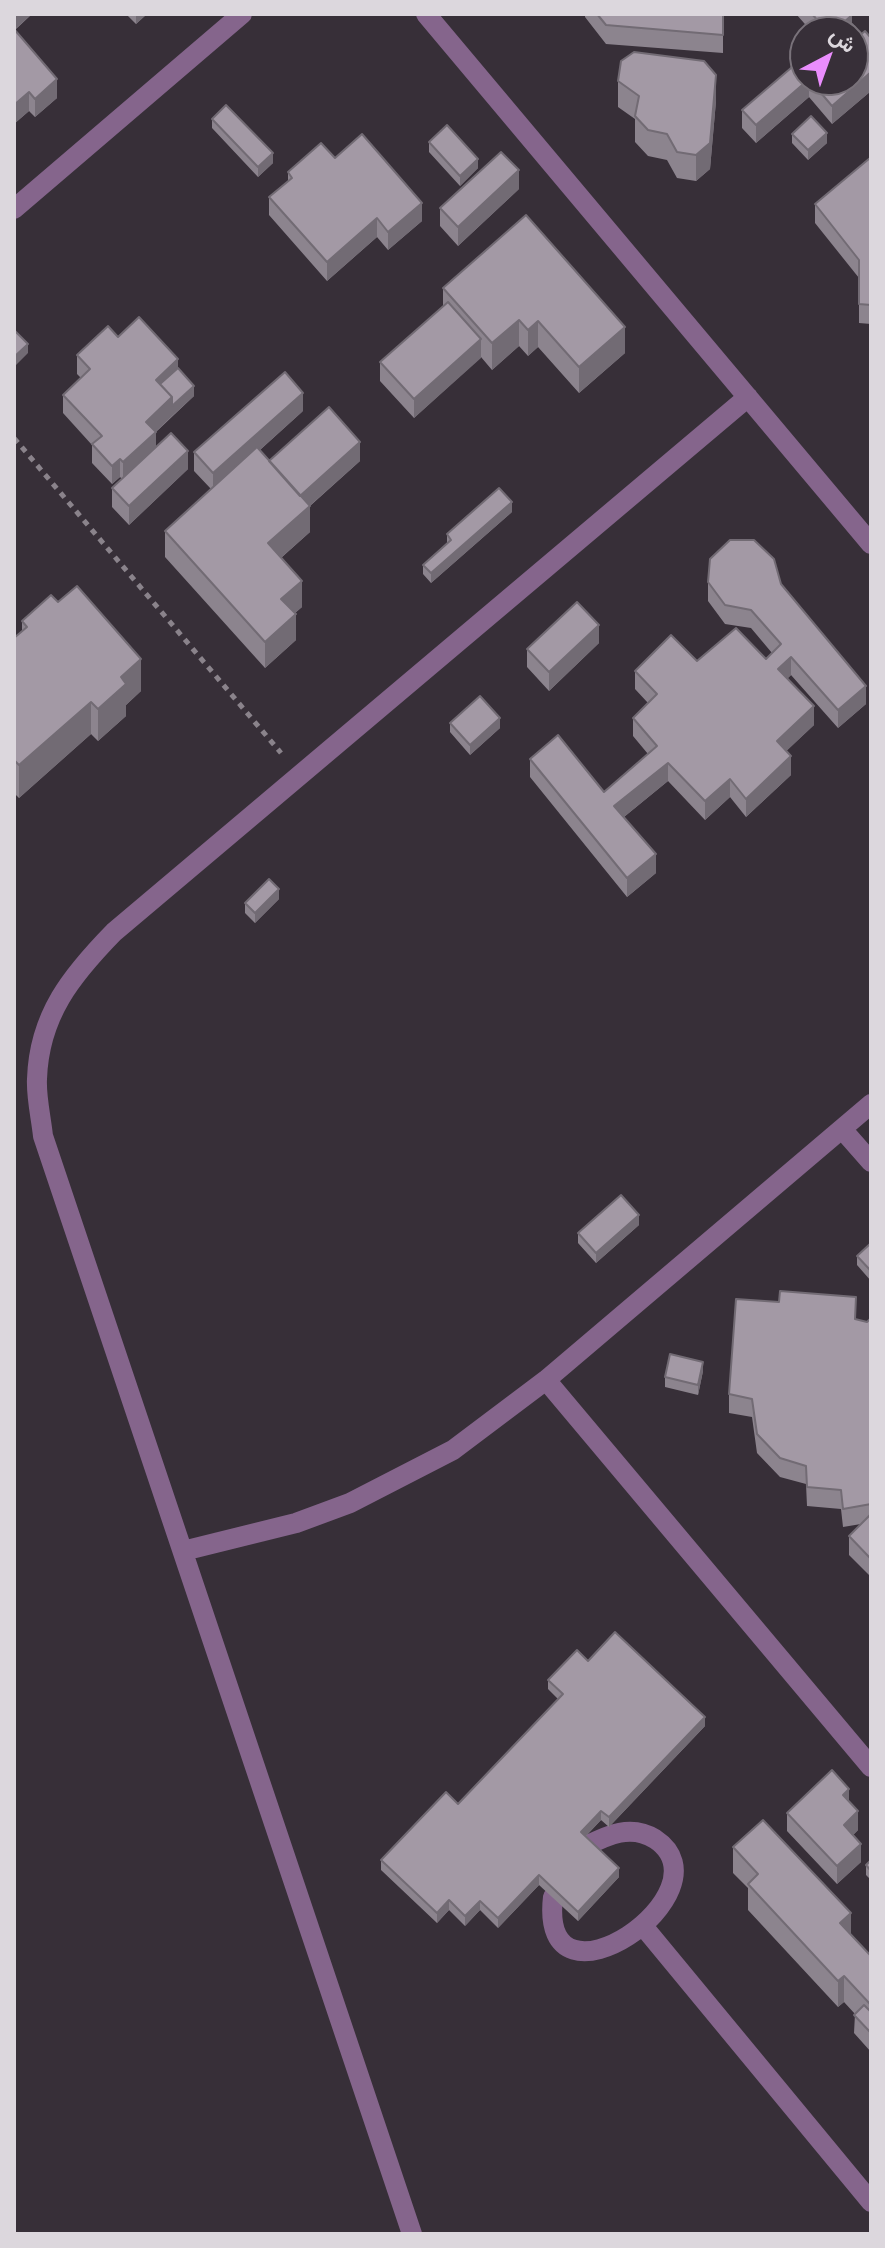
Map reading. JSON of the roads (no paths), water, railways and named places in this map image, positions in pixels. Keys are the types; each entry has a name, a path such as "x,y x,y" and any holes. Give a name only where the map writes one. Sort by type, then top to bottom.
{"street":[{"path":"14,209 242,14"},
{"path":"426,14 871,544"},
{"path":"412,2234 43,1136 37,1079 48,1023 74,972 114,932 748,397"},
{"path":"183,1551 240,1539 350,1503 453,1450 546,1380 871,1104"},
{"path":"842,1129 871,1162"},
{"path":"546,1380 871,1767"},
{"path":"553,1897 553,1930 565,1945 584,1953 625,1940 643,1926 670,1888 674,1866 664,1845 645,1833 624,1830 586,1846"},
{"path":"643,1926 871,2202"}]}
